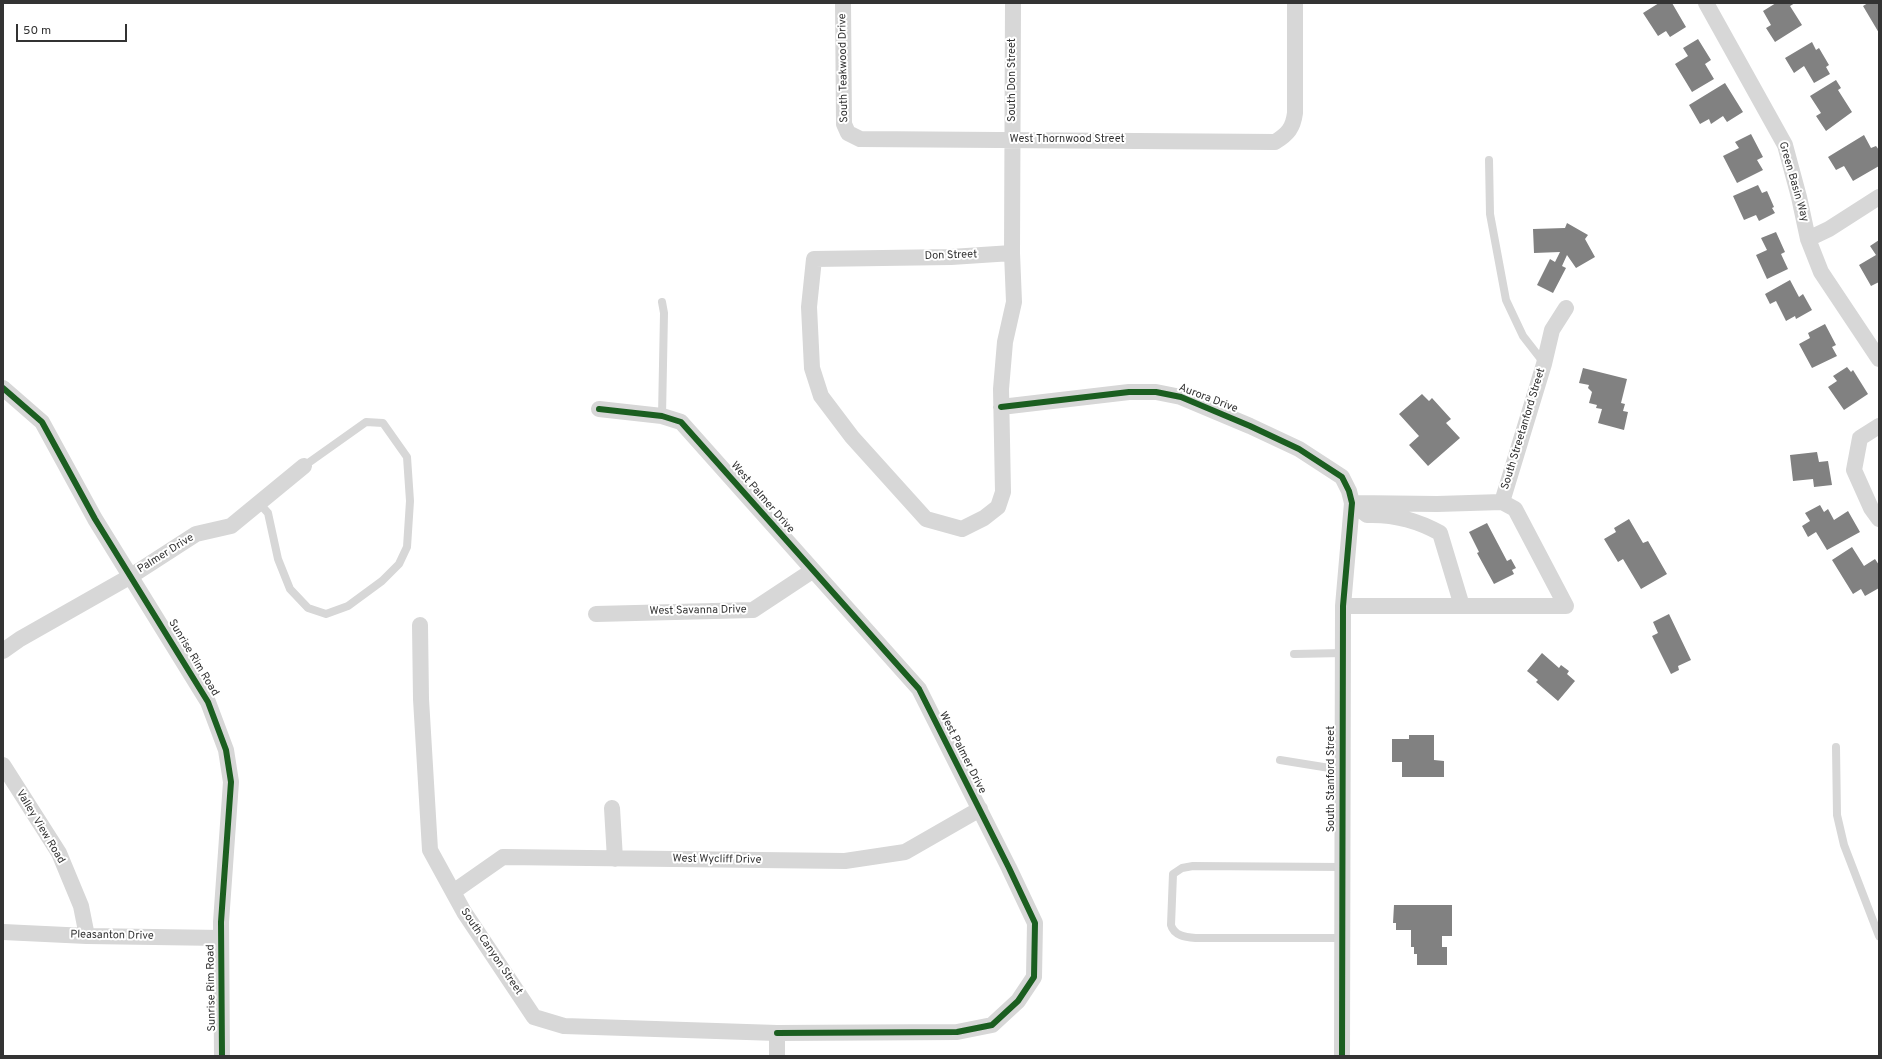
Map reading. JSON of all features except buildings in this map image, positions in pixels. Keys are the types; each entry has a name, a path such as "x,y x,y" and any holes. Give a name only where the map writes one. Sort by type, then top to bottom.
{"street":[{"name":"South Teakwood Drive","path":"843,3 844,124 848,133"},
{"name":"South Don Street","path":"1012,253 1013,3"},
{"name":"West Thornwood Street","path":"848,133 860,139 1275,142 1286,135 1293,125 1295,113 1295,3"},
{"name":"Green Basin Way","path":"1706,3 1785,145 1800,197 1808,240 1821,272 1879,359"},
{"path":"1808,240 1829,229 1879,197"},
{"path":"1002,407 1004,342 1014,302 1012,253"},
{"name":"Don Street","path":"1002,407 1003,492 998,507 989,514 962,529 926,519 866,452 821,396 812,368 809,307 814,259 951,257 1012,253"},
{"name":"South Streetanford Street","path":"1352,503 1437,504 1502,502 1544,364 1552,330 1566,308"},
{"name":"Sunrise Rim Road","path":"3,388 42,422 95,519 208,702 226,750 231,782 221,938 222,1056"},
{"name":"Aurora Drive","path":"1002,407 1129,392 1156,392 1181,397 1250,426 1299,449 1342,477 1349,491 1352,503"},
{"name":"West Palmer Drive","path":"599,409 662,416 681,422 918,689 980,809 1035,923 1034,977 1018,1001 992,1025 957,1032 777,1033"},
{"path":"1879,426 1860,438 1854,470 1871,508 1879,520"},
{"name":"Palmer Drive","path":"3,651 20,639 131,576 196,534 231,526 304,466"},
{"path":"1343,606 1566,606 1515,509 1502,502"},
{"path":"1352,503 1367,515 1382,515 1416,521 1440,533 1462,606"},
{"name":"South Stanford Street","path":"1342,1056 1343,606 1352,503"},
{"name":"West Savanna Drive","path":"596,614 752,610 812,571"},
{"name":"South Canyon Street","path":"420,625 420,699 430,850 464,912 534,1016 564,1026 777,1033"},
{"name":"Valley View Road","path":"3,766 59,853 81,906 86,936"},
{"path":"612,808 616,859"},
{"name":"West Wycliff Drive","path":"453,892 503,857 845,861 904,852 980,809"},
{"name":"Pleasanton Drive","path":"3,932 86,936 221,938"},
{"path":"777,1033 777,1056"}],"lane":[{"path":"1489,160 1490,214 1506,300 1523,336 1544,364"},
{"path":"662,302 664,313 662,416"},
{"path":"259,503 268,513 278,559 290,589 308,608 326,614 348,606 382,581 399,564 407,546 410,501 407,457 394,436 383,423 366,422 304,466"},
{"path":"1294,654 1343,653"},
{"path":"1836,747 1837,815 1844,845 1879,936"},
{"path":"1280,760 1342,770"},
{"path":"1342,867 1228,865 1193,866 1182,868 1173,874 1171,925 1172,930 1178,934 1196,938 1342,938"}],"cycle path":[{"path":"3,388 42,422 95,519 208,702 226,750 231,782 221,922 222,1056"},
{"path":"1001,407 1129,392 1156,392 1181,397 1250,426 1299,449 1342,477 1349,491 1352,503 1343,606 1342,1056"},
{"path":"599,409 662,416 681,422 919,689 1035,923 1034,977 1018,1001 992,1025 957,1032 777,1033"}]}
